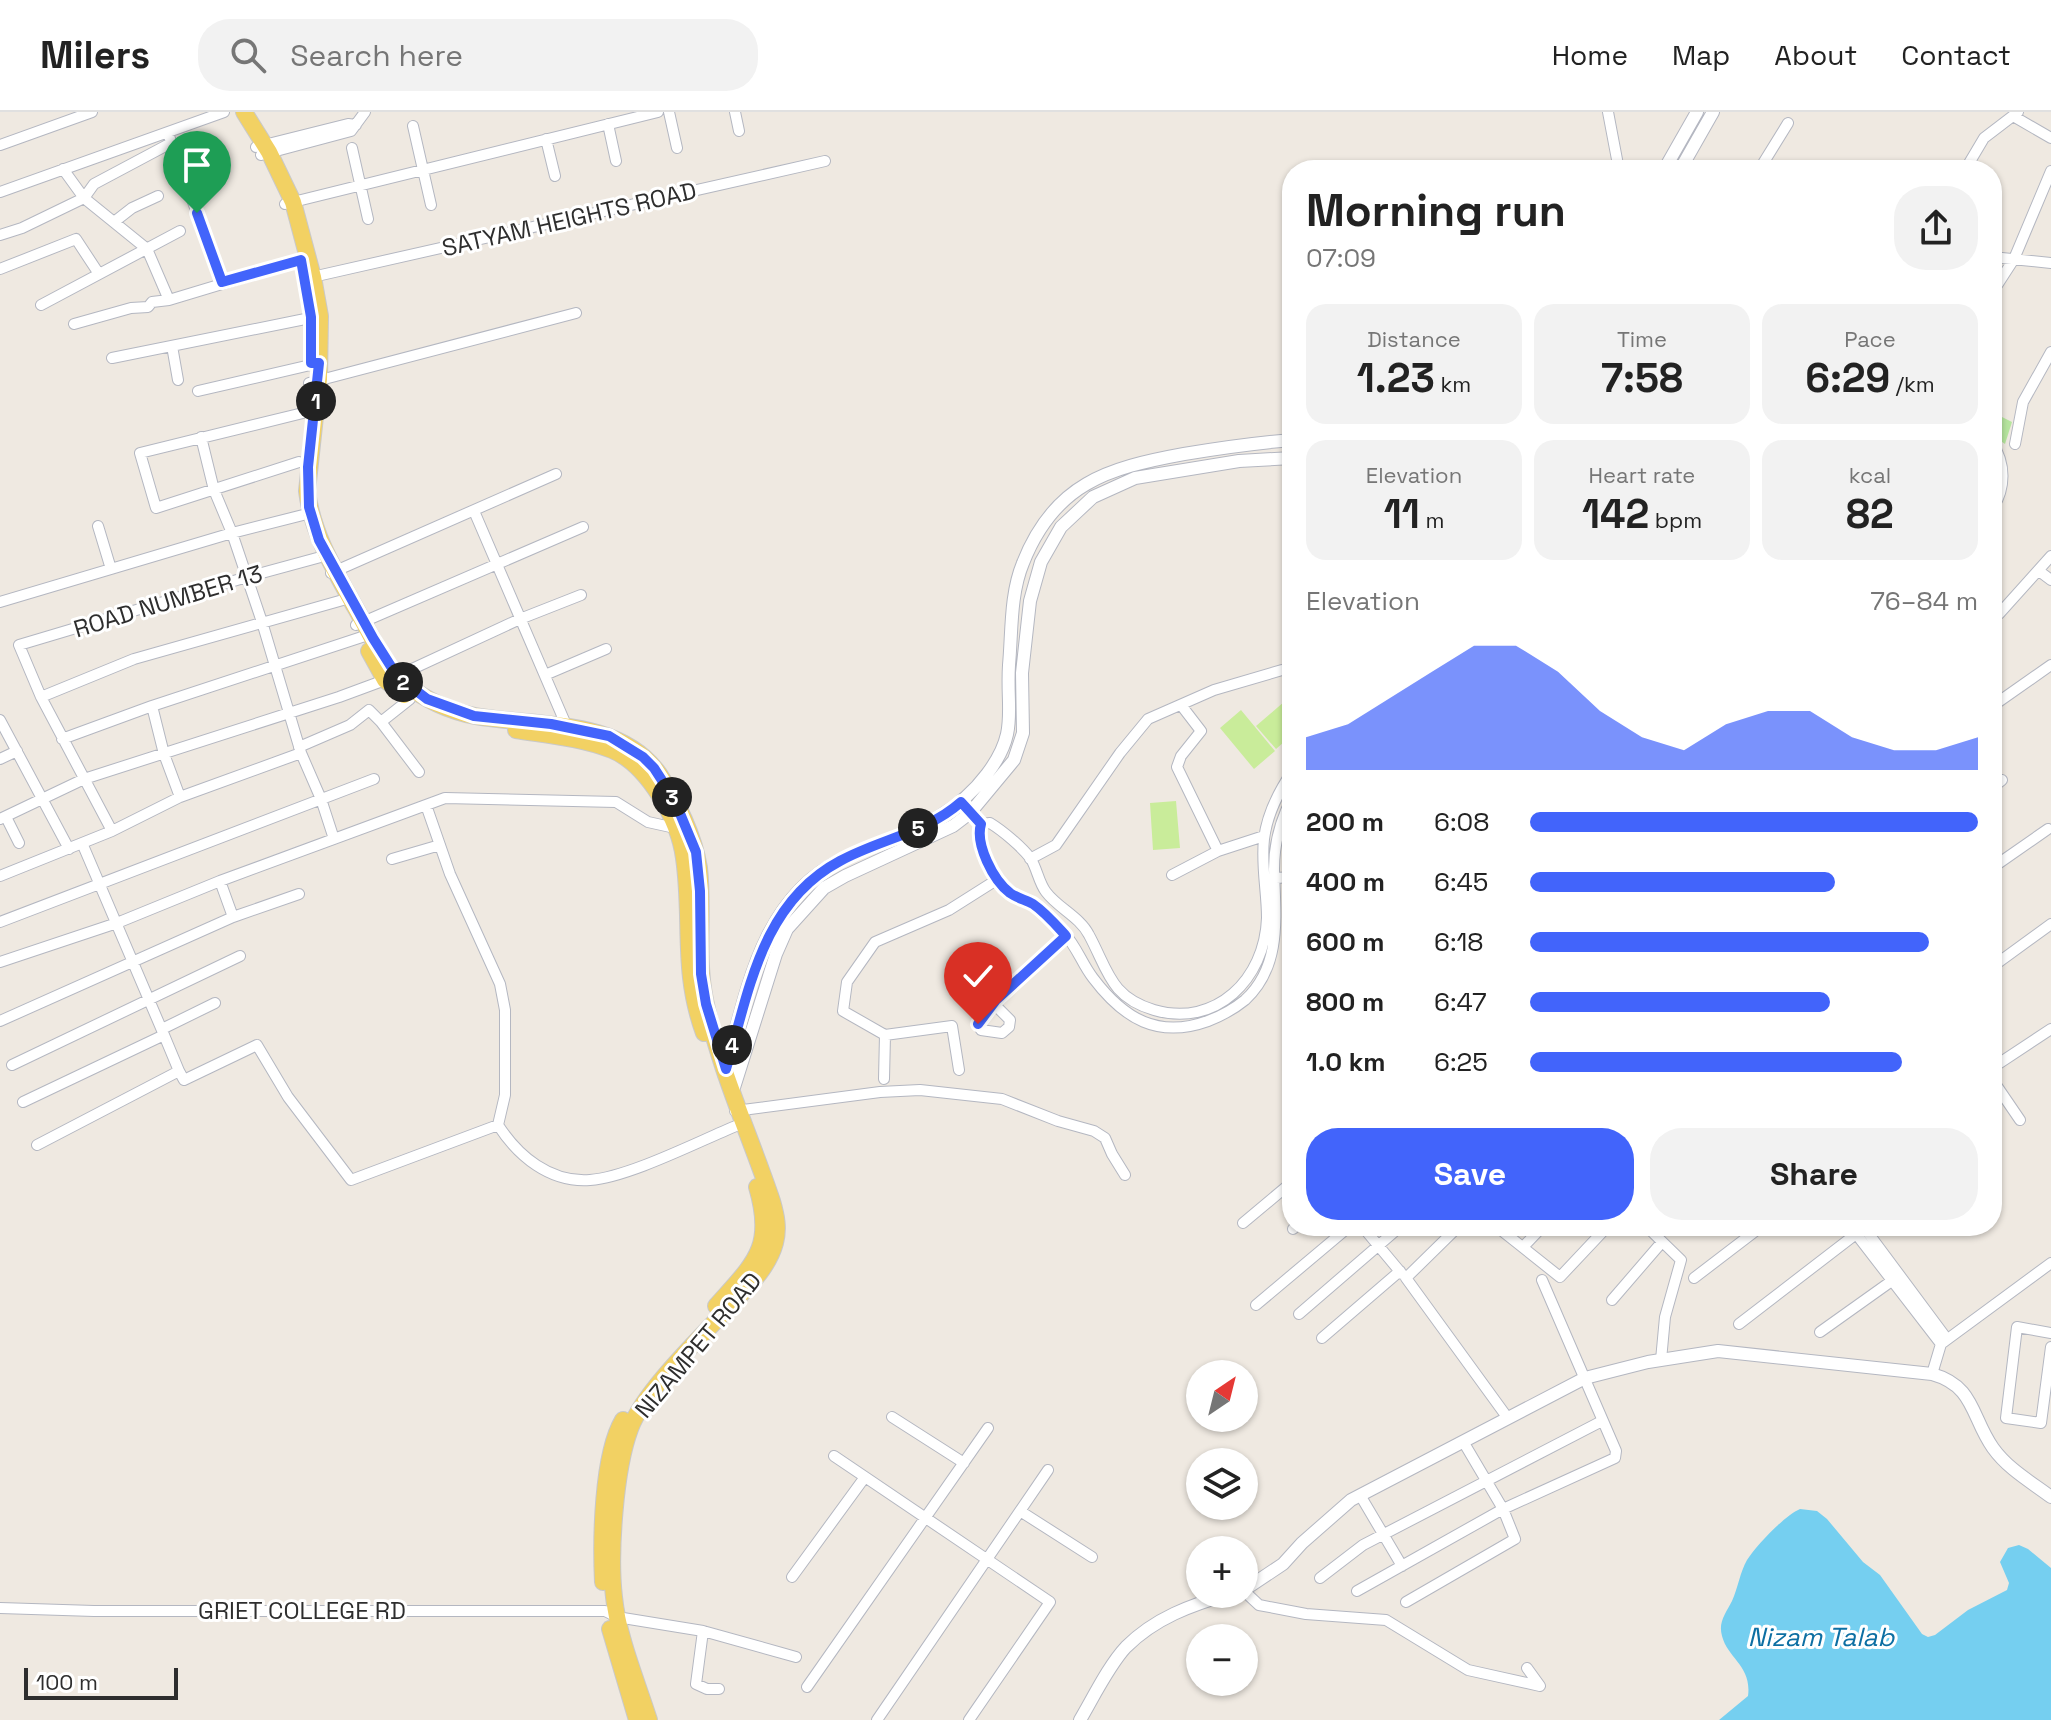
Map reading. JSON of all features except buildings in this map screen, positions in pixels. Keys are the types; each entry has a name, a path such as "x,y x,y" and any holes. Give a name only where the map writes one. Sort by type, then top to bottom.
{"main road":[{"name":"NIZAMPET ROAD","path":"233,112 262,150"},
{"name":"NIZAMPET ROAD","path":"244,112 289,203 316,317 306,514"},
{"name":"NIZAMPET ROAD","path":"315,372 299,462 308,535 333,572 391,678 410,699 441,715 468,723 570,739 613,751 640,770 655,787 675,828 684,856 690,983 695,1007 777,1220 774,1246 763,1268 659,1385 630,1427 622,1460 613,1538 614,1597 611,1614 637,1720"},
{"name":"NIZAMPET ROAD","path":"391,678 427,699 474,716 567,727 609,736 643,757 660,775 674,799 696,852 701,974 731,1099"},
{"name":"NIZAMPET ROAD","path":"611,1614 649,1720"}],"street":[{"path":"0,145 92,112"},
{"path":"0,192 224,112"},
{"path":"262,150 348,124 356,125 365,112"},
{"path":"289,203 658,112"},
{"path":"669,112 677,148"},
{"path":"735,112 739,131"},
{"path":"1608,112 1617,160"},
{"path":"1670,160 1697,112"},
{"path":"1686,160 1713,112"},
{"path":"1971,160 1984,138 2016,114 2051,138"},
{"path":"1765,160 1788,123"},
{"path":"608,124 616,161"},
{"path":"413,126 431,205"},
{"path":"167,131 222,282"},
{"path":"546,139 555,176"},
{"path":"0,235 22,228 84,198 94,184 171,143"},
{"path":"352,148 368,219"},
{"name":"SATYAM HEIGHTS ROAD","path":"309,278 825,161"},
{"path":"63,169 84,198 147,249 169,300"},
{"path":"2002,278 2014,259 2051,171"},
{"path":"114,222 132,208 158,196"},
{"path":"41,305 180,231"},
{"path":"0,269 76,239 99,274"},
{"path":"2002,258 2051,263"},
{"path":"74,324 131,308 148,307 152,302 169,300 304,259"},
{"path":"198,391 315,372 576,313"},
{"path":"112,358 316,317"},
{"path":"172,346 178,380"},
{"path":"2015,444 2023,402 2051,352"},
{"path":"299,462 156,508 140,453 307,412"},
{"path":"201,437 214,490 262,622 300,750 334,839"},
{"path":"731,1099 776,954 787,929 824,888 953,826 1006,744 1010,716 1008,673 1013,607 1022,565 1040,526 1084,483 1134,463 1238,445 1282,441"},
{"path":"731,1099 734,1039 753,968 777,919 808,883 840,860 965,807 1004,774 1018,750 1023,733 1022,673 1030,601 1041,562 1061,527 1093,497 1111,486 1135,478 1239,461 1282,459"},
{"path":"333,572 556,474"},
{"path":"474,511 567,727"},
{"path":"0,602 306,514"},
{"path":"98,526 111,569"},
{"path":"62,739 275,666 363,630 583,527"},
{"name":"ROAD NUMBER 13","path":"41,697 19,645 323,556"},
{"path":"2002,611 2051,556"},
{"path":"2039,571 2051,580"},
{"path":"19,843 3,818 84,779 391,678 520,619 581,595"},
{"path":"112,831 41,697 134,659 346,599"},
{"path":"545,675 606,649"},
{"path":"2002,699 2051,665"},
{"path":"1030,859 1056,845 1120,753 1148,719 1214,690 1282,670"},
{"path":"381,722 410,699"},
{"path":"1181,705 1201,731 1181,756 1177,767 1218,851"},
{"path":"152,706 164,754 180,797"},
{"path":"0,876 112,831 180,797 300,750 350,725 369,710 419,772"},
{"path":"0,720 69,849"},
{"path":"0,759 17,751"},
{"path":"0,922 374,779"},
{"path":"965,807 981,824 994,825 1030,859 1045,892 1089,933 1108,978 1121,993 1143,1007 1167,1014 1192,1014 1217,1006 1238,990 1256,966 1267,918 1262,865 1264,836 1273,806 1282,790"},
{"path":"0,962 117,923 220,881 445,798 616,802 648,822 675,828"},
{"path":"426,805 450,874 503,997 505,1095 498,1125"},
{"path":"1268,821 1282,825 1276,855 1276,878 1282,895"},
{"path":"981,824 978,833 980,842 998,879 1009,892 1034,905 1066,936 1076,947 1091,976 1111,1000 1145,1024 1170,1029 1191,1027 1224,1015 1246,999 1262,977 1272,954 1282,903"},
{"path":"2002,861 2048,829"},
{"path":"1172,875 1218,851 1264,836"},
{"path":"82,843 184,1080 257,1045 288,1097 351,1180 498,1125"},
{"path":"392,859 440,845"},
{"path":"1276,878 1282,878"},
{"path":"959,1070 952,1026 885,1035 843,1011 847,982 875,942 949,910 998,879"},
{"path":"220,881 233,917"},
{"path":"1034,905 1045,892"},
{"path":"0,1021 233,917 299,894"},
{"path":"2002,960 2051,924"},
{"path":"993,1003 1066,936"},
{"path":"12,1065 240,956"},
{"path":"23,1102 215,1003"},
{"path":"2002,1061 2051,1029"},
{"path":"884,1079 885,1035"},
{"path":"734,1039 747,1050"},
{"path":"37,1145 179,1071"},
{"path":"498,1125 522,1157 556,1176 589,1180 633,1169 731,1099 920,1090 1002,1099 1094,1131 1105,1138 1125,1175"},
{"path":"2002,1094 2020,1120"},
{"path":"1243,1223 1282,1190"},
{"path":"1256,1305 1338,1236"},
{"path":"1370,1236 1403,1275 1507,1417"},
{"path":"1299,1314 1391,1236"},
{"path":"1322,1338 1448,1236"},
{"path":"1509,1236 1560,1277 1599,1236"},
{"path":"1523,1247 1533,1236"},
{"path":"1656,1236 1681,1260 1665,1317 1661,1360"},
{"path":"1694,1278 1749,1236"},
{"path":"1739,1324 1847,1236"},
{"path":"1861,1236 1944,1342"},
{"path":"1861,1236 1944,1342"},
{"path":"1612,1300 1662,1242"},
{"path":"1932,1374 1944,1342 2051,1263"},
{"path":"1357,1591 1503,1509 1615,1458 1616,1451 1542,1280"},
{"path":"1820,1332 1893,1280"},
{"path":"2051,1333 2017,1327 2006,1418 2041,1423 2051,1347"},
{"path":"1258,1581 1283,1564 1351,1500 1585,1378 1661,1360 1718,1351 1947,1378 1963,1390 1993,1448 2011,1467 2051,1497"},
{"path":"892,1417 964,1463"},
{"path":"1320,1578 1363,1545 1602,1421"},
{"path":"807,1687 988,1428"},
{"path":"1406,1602 1515,1539 1503,1509 1464,1443"},
{"path":"834,1456 1050,1602 969,1720"},
{"path":"879,1719 1048,1470"},
{"path":"792,1577 865,1477"},
{"path":"1360,1495 1402,1566"},
{"path":"1020,1511 1092,1557"},
{"path":"1258,1604 1306,1614 1386,1620 1468,1670 1540,1686 1527,1668"},
{"name":"GRIET COLLEGE RD","path":"0,1608 611,1614 703,1631 796,1657"},
{"path":"1080,1720 1124,1649 1156,1622 1186,1608"},
{"path":"703,1631 696,1684 707,1689 719,1689"}],"green space":[{"path":"2002,417 2012,422 2005,444 2002,442"},
{"path":"1282,704 1282,744 1276,749 1256,726"},
{"path":"1241,710 1275,751 1254,769 1220,728"},
{"path":"1176,801 1180,848 1153,850 1150,803"}],"water":[{"name":"Nizam Talab","path":"1800,1509 1817,1511 1827,1519 1863,1562 1880,1575 1922,1634 1928,1637 1968,1610 2007,1590 2009,1583 2000,1562 2008,1548 2019,1545 2028,1549 2051,1568 2051,1720 1719,1720 1748,1696 1743,1670 1722,1636 1723,1618 1747,1560 1771,1532"}],"route":[{"path":"197,213 222,282 301,260 311,317 311,363 319,363 308,467 309,507 319,540 397,676 427,699 474,716 551,724 609,736 643,757 660,775 674,799 696,852 701,974 706,1004 726,1069 753,968 764,943 777,919 808,883 840,860 932,823 961,802 981,824 978,833 980,842 998,879 1009,892 1034,905 1066,936 996,1000 978,1024"}]}
